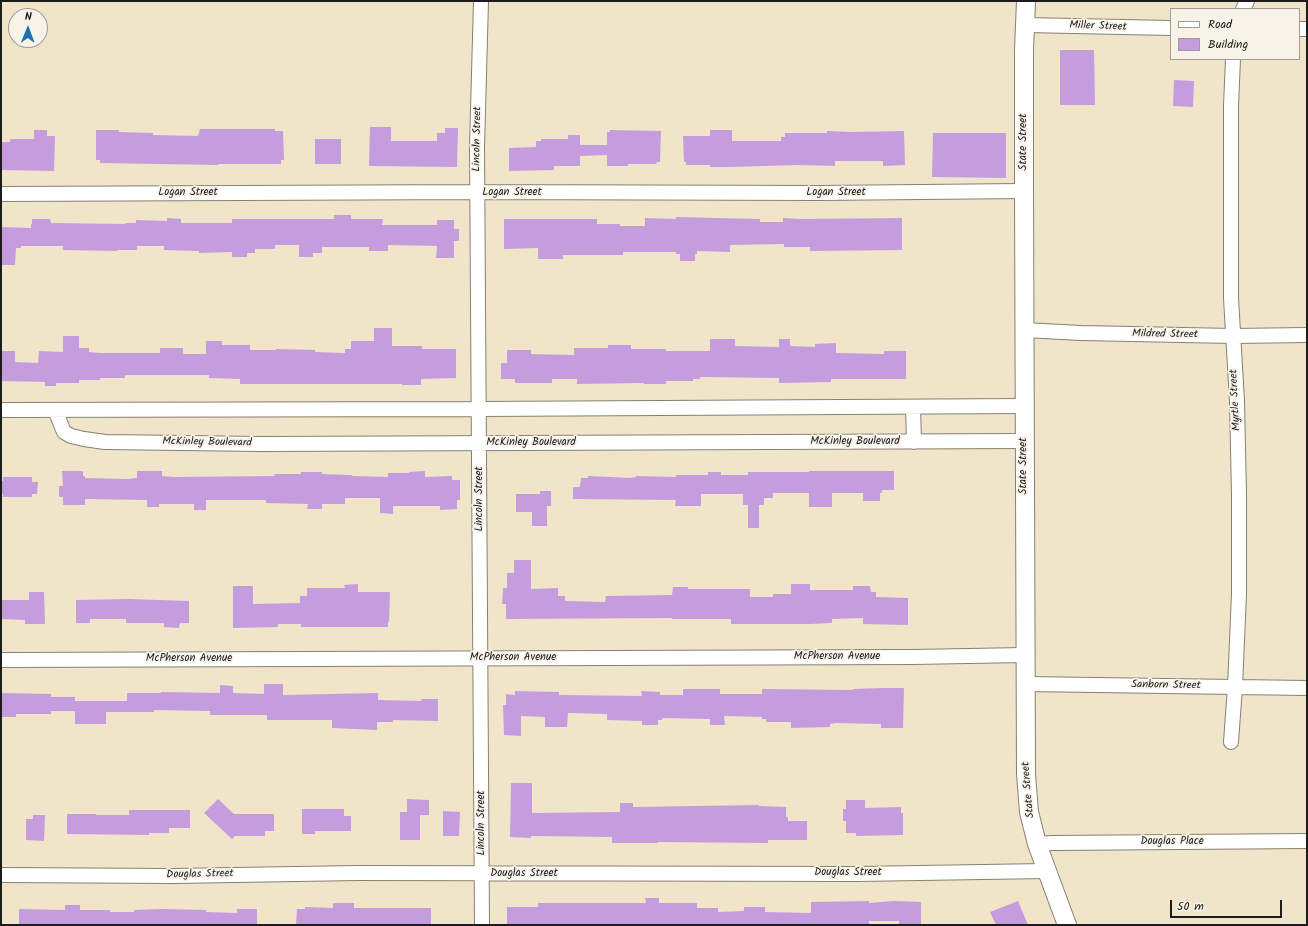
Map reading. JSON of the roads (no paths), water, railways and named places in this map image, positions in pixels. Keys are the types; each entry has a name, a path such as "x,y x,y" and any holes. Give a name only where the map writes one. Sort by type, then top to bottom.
{"street":[{"name":"Lincoln Street","path":"481,1 477,147 480,410 482,925"},
{"name":"State Street","path":"1026,1 1024,191 1026,774 1030,812 1037,844 1067,925"},
{"name":"Miller Street","path":"1025,25 1170,28"},
{"name":"Myrtle Street","path":"1231,742 1239,594 1237,401 1233,336 1231,234 1231,106 1233,60"},
{"name":"Logan Street","path":"1,194 478,192 819,193 1024,191"},
{"name":"Mildred Street","path":"1024,330 1081,333 1233,336 1307,334"},
{"path":"1,410 480,410 1025,406"},
{"path":"913,407 914,442"},
{"name":"McKinley Boulevard","path":"55,410 64,432 71,436 105,442 262,444 1024,441"},
{"name":"McPherson Avenue","path":"1,660 962,657 1025,655"},
{"name":"Sanborn Street","path":"1025,684 1307,688"},
{"name":"Douglas Place","path":"1037,844 1052,842 1307,841"},
{"name":"Douglas Street","path":"1,875 173,876 358,873 857,874 1046,871"}]}
